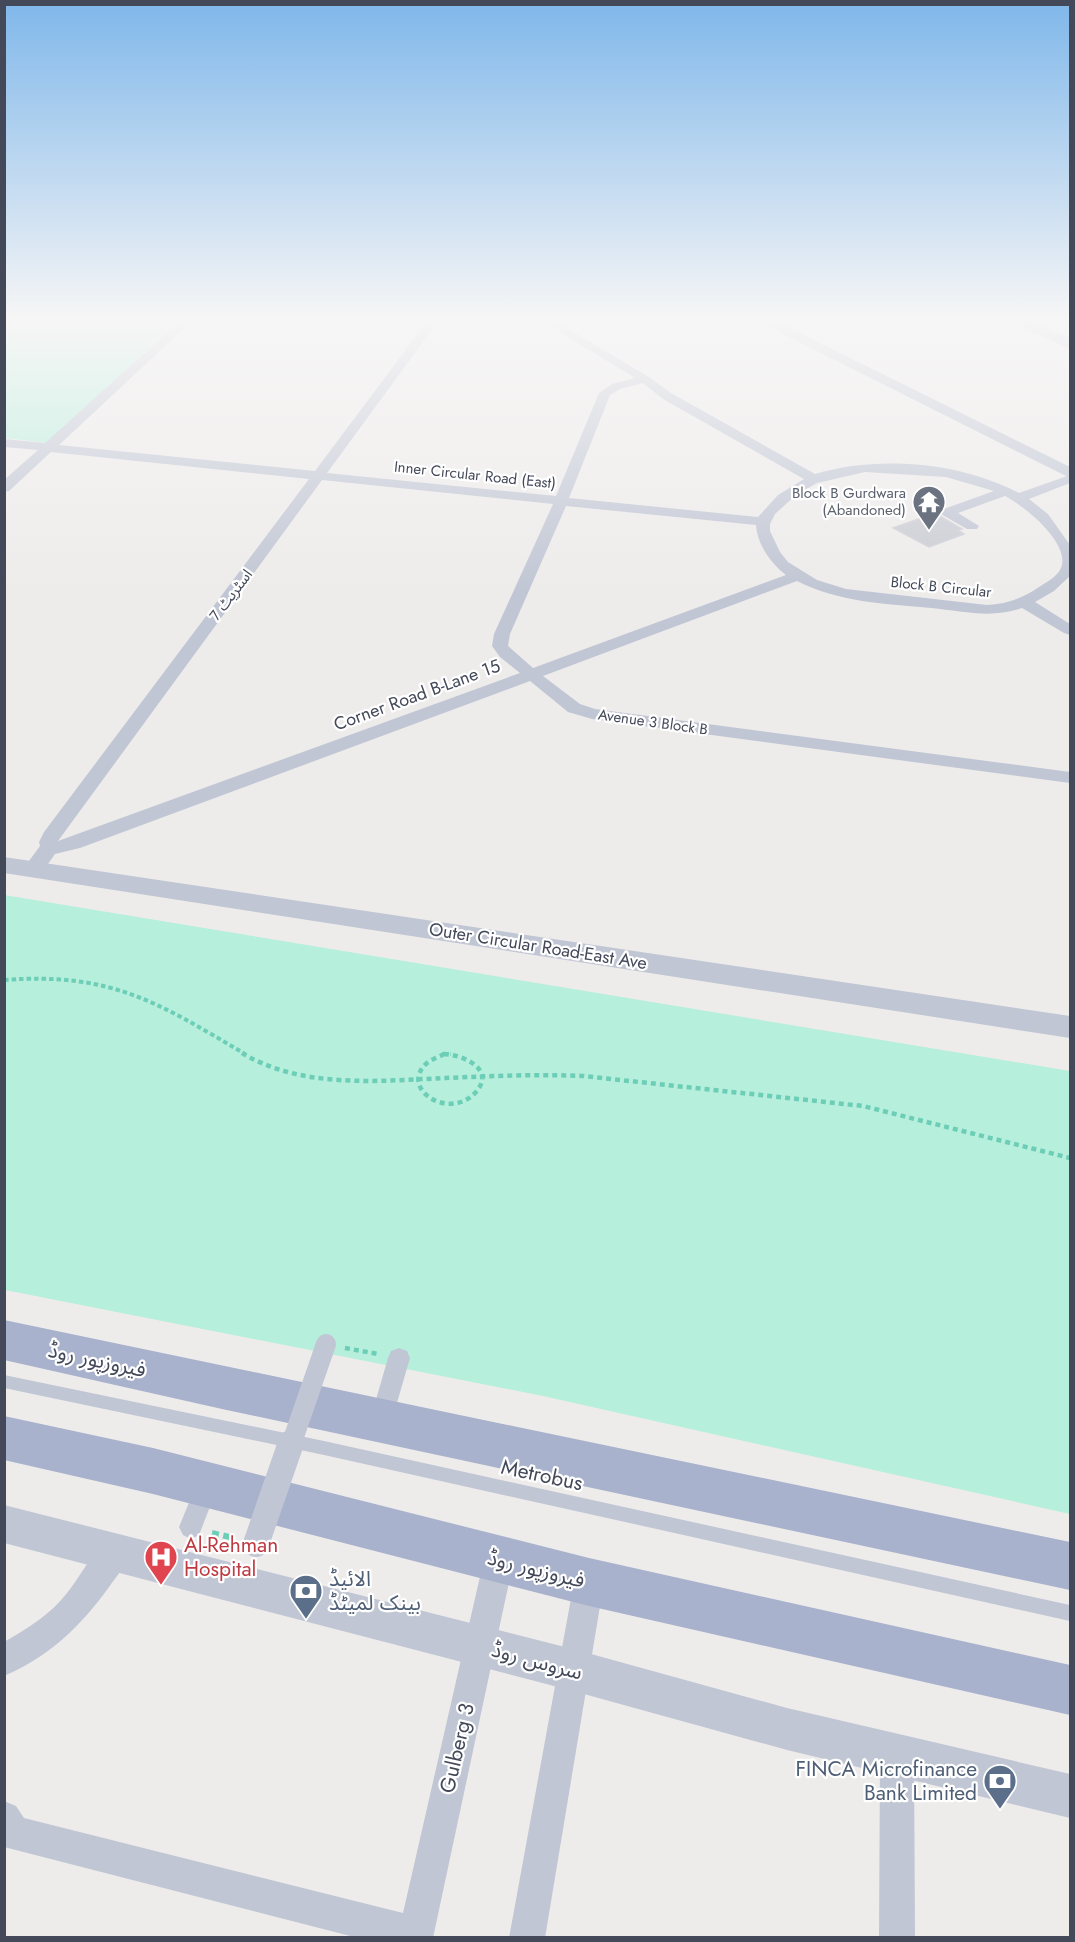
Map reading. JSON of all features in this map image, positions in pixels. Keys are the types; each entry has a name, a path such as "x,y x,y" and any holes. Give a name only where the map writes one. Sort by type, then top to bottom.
{"main road":[{"name":"فیروزپور روڈ","path":"4,1340 1071,1566"},
{"name":"فیروزپور روڈ","path":"4,1438 207,1485 588,1582 1071,1690"}],"street":[{"path":"4,488 89,411"},
{"name":"اسٹریٹ 7","path":"33,869 50,848 48,842 51,836 367,411"},
{"name":"Avenue 3 Block B","path":"598,411 502,634 500,646 530,674 574,708 592,714 1071,778"},
{"path":"693,411 814,479"},
{"path":"945,411 1071,473"},
{"name":"Inner Circular Road (East)","path":"4,443 763,522"},
{"name":"Block B Circular","path":"865,468 919,470 969,478 1013,494 1041,514 1054,529 1070,558 1068,568 1062,576 1024,603 987,610 845,593 822,587 797,576 782,565 762,531 763,522 786,496 814,479 865,468"},
{"path":"972,526 946,513 1071,479"},
{"name":"Corner Road B-Lane 15","path":"50,848 73,844 797,576"},
{"path":"1024,603 1071,630"},
{"name":"Outer Circular Road-East Ave","path":"4,865 1071,1027"},
{"path":"256,1544 326,1344"},
{"path":"381,1421 399,1358"},
{"path":"191,1527 207,1485"},
{"name":"سروس روڈ","path":"4,1524 573,1670 787,1729 1071,1796"},
{"path":"4,1660 41,1639 77,1606 116,1552"},
{"name":"Gulberg 3","path":"415,1936 499,1559"},
{"path":"527,1938 588,1582"},
{"path":"897,1755 897,1938"},
{"path":"4,1818 13,1833 415,1936"}],"lane":[{"name":"Metrobus","path":"4,1381 336,1450 1071,1613"}],"path":[{"path":"4,980 54,980 119,989 146,999 262,1065 279,1072 375,1081 541,1074 583,1076 863,1107 1071,1158"},
{"path":"455,1054 474,1061 482,1077 481,1086 475,1094 456,1104 434,1102 420,1089 418,1080 425,1064 434,1058 455,1054"},
{"path":"326,1344 399,1358"},
{"path":"191,1527 256,1544"}],"green space":[{"path":"5,411 82,411 48,443 5,438"},
{"path":"4,895 1070,1071 1070,1514 543,1396 5,1290"}],"building":[{"name":"Block B Gurdwara (Abandoned)","path":"930,515 936,518 940,516 962,529 958,530 964,534 929,547 893,528"}],"place":[{"name":"Block B Gurdwara (Abandoned)","path":"929,531"},
{"name":"Al-Rehman Hospital","path":"161,1586"},
{"name":"الائیڈ بینک لمیٹڈ","path":"306,1620"},
{"name":"FINCA Microfinance Bank Limited","path":"1000,1810"}]}
